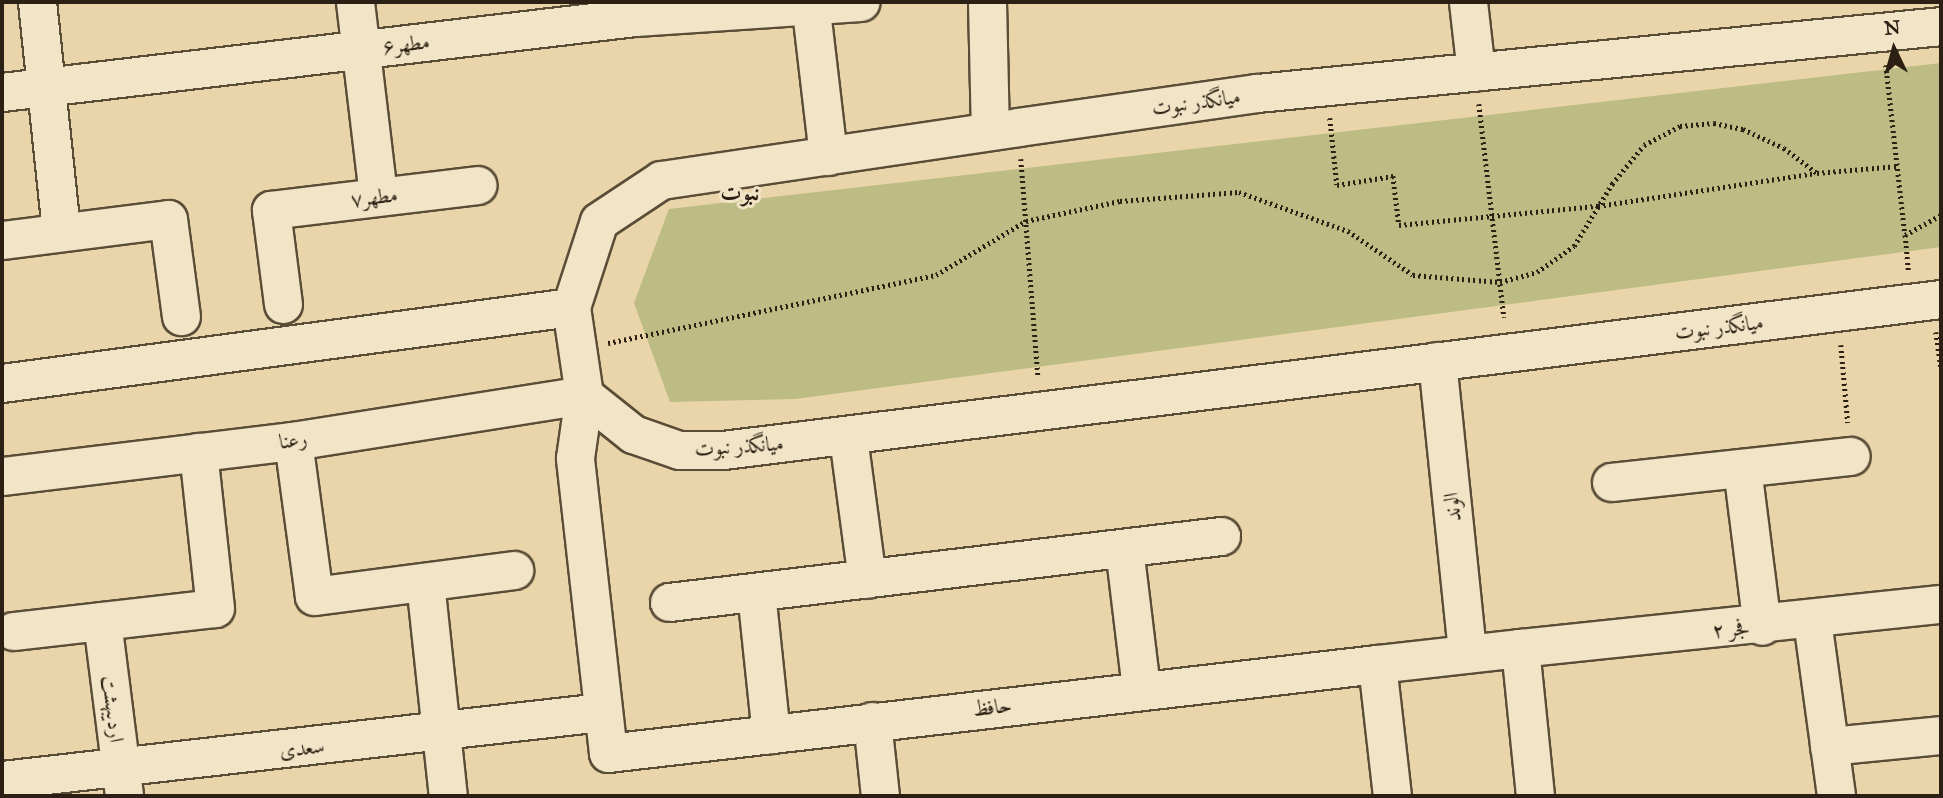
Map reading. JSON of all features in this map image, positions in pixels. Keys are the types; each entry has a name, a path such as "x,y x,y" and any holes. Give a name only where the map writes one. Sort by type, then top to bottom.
{"street":[{"path":"37,2 61,231"},
{"path":"355,2 378,196"},
{"name":"مطهر۶","path":"2,92 361,50 634,9 861,2"},
{"path":"987,2 1004,129"},
{"path":"1468,2 1476,72"},
{"path":"810,3 828,156"},
{"name":"میانگذر نبوت","path":"1926,301 1041,413 848,436 679,450 633,434 584,395 570,307 599,221 661,180 1004,129 1326,86 1941,26"},
{"name":"مطهر۷","path":"283,304 271,210 477,185"},
{"path":"2,240 168,219 181,316"},
{"path":"2,383 570,307"},
{"name":"الوند","path":"1437,361 1467,653"},
{"path":"584,395 575,458 602,712"},
{"name":"رعنا","path":"2,476 293,440 584,395"},
{"path":"848,436 867,579"},
{"path":"293,440 314,596 514,570"},
{"path":"13,631 215,608 198,452"},
{"path":"1611,482 1851,456"},
{"path":"1742,468 1762,626"},
{"path":"669,602 1221,536"},
{"path":"1124,548 1141,689"},
{"path":"425,582 448,796"},
{"path":"756,592 771,734"},
{"name":"فجر ۲","path":"1520,648 1762,626 1941,604"},
{"path":"1812,620 1836,796"},
{"name":"اردیبهشت","path":"102,621 123,783"},
{"path":"1392,796 1377,664 1520,648 1535,796"},
{"name":"حافظ","path":"602,712 608,752 1377,664"},
{"name":"سعدی","path":"2,780 123,783 441,731 602,712"},
{"path":"872,721 880,796"},
{"path":"1829,746 1941,735"}],"path":[{"path":"1882,32 1905,235 1926,301"},
{"path":"1476,72 1508,354"},
{"path":"1326,86 1337,184 1393,176 1399,225 1492,214 1598,206 1817,173 1898,166"},
{"path":"576,349 936,275 1026,221 1120,201 1239,192 1348,231 1413,275 1500,282 1538,272 1574,246 1598,206 1644,145 1679,126 1714,123 1743,129 1784,148 1817,173"},
{"path":"1004,129 1026,221 1041,413"},
{"path":"1905,235 1941,215"},
{"path":"1838,312 1851,456"}],"green space":[{"path":"1941,63 1941,247 795,399 670,402 634,303 669,209"}],"district":[{"name":"نبوت","path":"740,192"}]}
